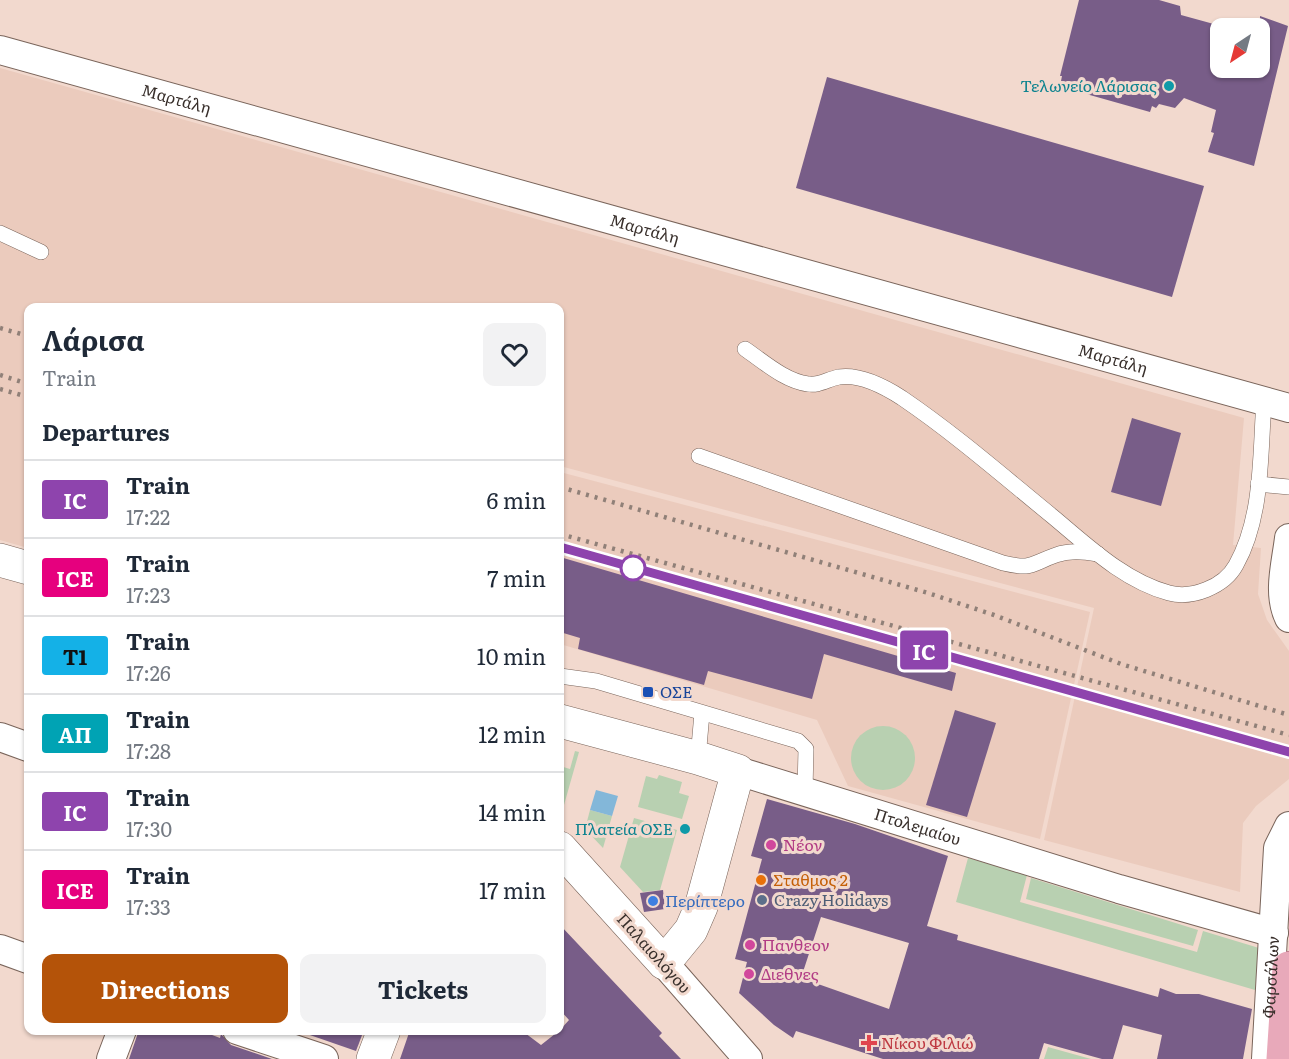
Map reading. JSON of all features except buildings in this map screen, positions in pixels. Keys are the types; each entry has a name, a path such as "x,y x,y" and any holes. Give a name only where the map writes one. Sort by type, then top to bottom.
{"main road":[{"name":"Φαρσάλων","path":"1283,1059 1289,968"}],"street":[{"name":"Μαρτάλη","path":"0,50 1277,405"},
{"path":"0,560 24,567"},
{"path":"1288,561 1283,597 1289,618"},
{"name":"Πτολεμαίου","path":"564,722 806,790 1119,889 1274,933"},
{"path":"0,736 24,745"},
{"path":"664,963 688,934 697,917 738,771"},
{"name":"Φαρσάλων","path":"1266,1059 1278,848 1289,826"},
{"name":"Παλαιολόγου","path":"564,852 748,1059"},
{"path":"0,949 24,958"},
{"path":"111,1059 120,1035"},
{"path":"252,1035 324,1059"},
{"path":"374,1059 382,1035"}],"lane":[{"path":"0,233 41,252"},
{"path":"745,349 801,383 812,385 839,377 876,383 900,397 953,435 1098,554 1131,577 1170,594 1194,593 1220,584 1235,567 1250,531 1258,484 1277,405"},
{"path":"699,456 1003,563 1027,568 1057,555 1076,551 1098,554"},
{"path":"1258,484 1289,487"},
{"path":"564,677 596,681 798,741 806,749 806,790"},
{"path":"698,758 702,713"}],"shaded area":[{"path":"0,68 1244,418 1233,545 1261,548 1258,594 1267,620 1289,651 1289,779 1256,806 1243,823 1240,892 1044,840 1094,608 564,467 564,303 24,303 24,547 0,540"},
{"path":"564,473 1090,612 1040,839 848,786 817,720 564,645"}],"green space":[{"path":"883,726 901,732 909,740 915,758 909,776 901,784 883,790 865,784 857,776 851,758 857,740 865,732"},
{"path":"575,751 579,752 564,805 564,767 570,769"},
{"path":"659,775 682,782 679,793 689,796 682,819 638,807 646,776 657,779"},
{"path":"590,810 612,816 603,848 585,829"},
{"path":"634,818 677,830 660,890 643,892 620,867"},
{"path":"968,858 1027,875 1020,902 1197,952 1203,931 1259,948 1255,990 956,902"},
{"path":"1031,878 1198,930 1193,946 1026,899"},
{"path":"1048,1047 1091,1059 1044,1059"}],"water":[{"path":"596,790 618,796 612,816 590,810"}],"railway":[{"path":"0,328 24,335"},
{"path":"0,375 24,383"},
{"path":"0,389 24,396"},
{"path":"564,488 928,593 994,615 1121,664 1289,715"},
{"path":"564,535 1289,735"},
{"path":"564,548 1289,752"}],"train":[{"name":"IC","path":"564,548 1289,752"}],"place":[{"name":"Τελωνείο Λάρισας","path":"1169,86"},
{"name":"ΟΣΕ","path":"648,692"},
{"name":"Πλατεία ΟΣΕ","path":"685,829"},
{"name":"Νέον","path":"771,845"},
{"name":"Σταθμος 2","path":"761,880"},
{"name":"Crazy Holidays","path":"762,900"},
{"name":"Περίπτερο","path":"653,901"},
{"name":"Πανθεον","path":"750,945"},
{"name":"Διεθνες","path":"749,974"},
{"name":"Νίκου Φιλιώ","path":"869,1043"}]}
